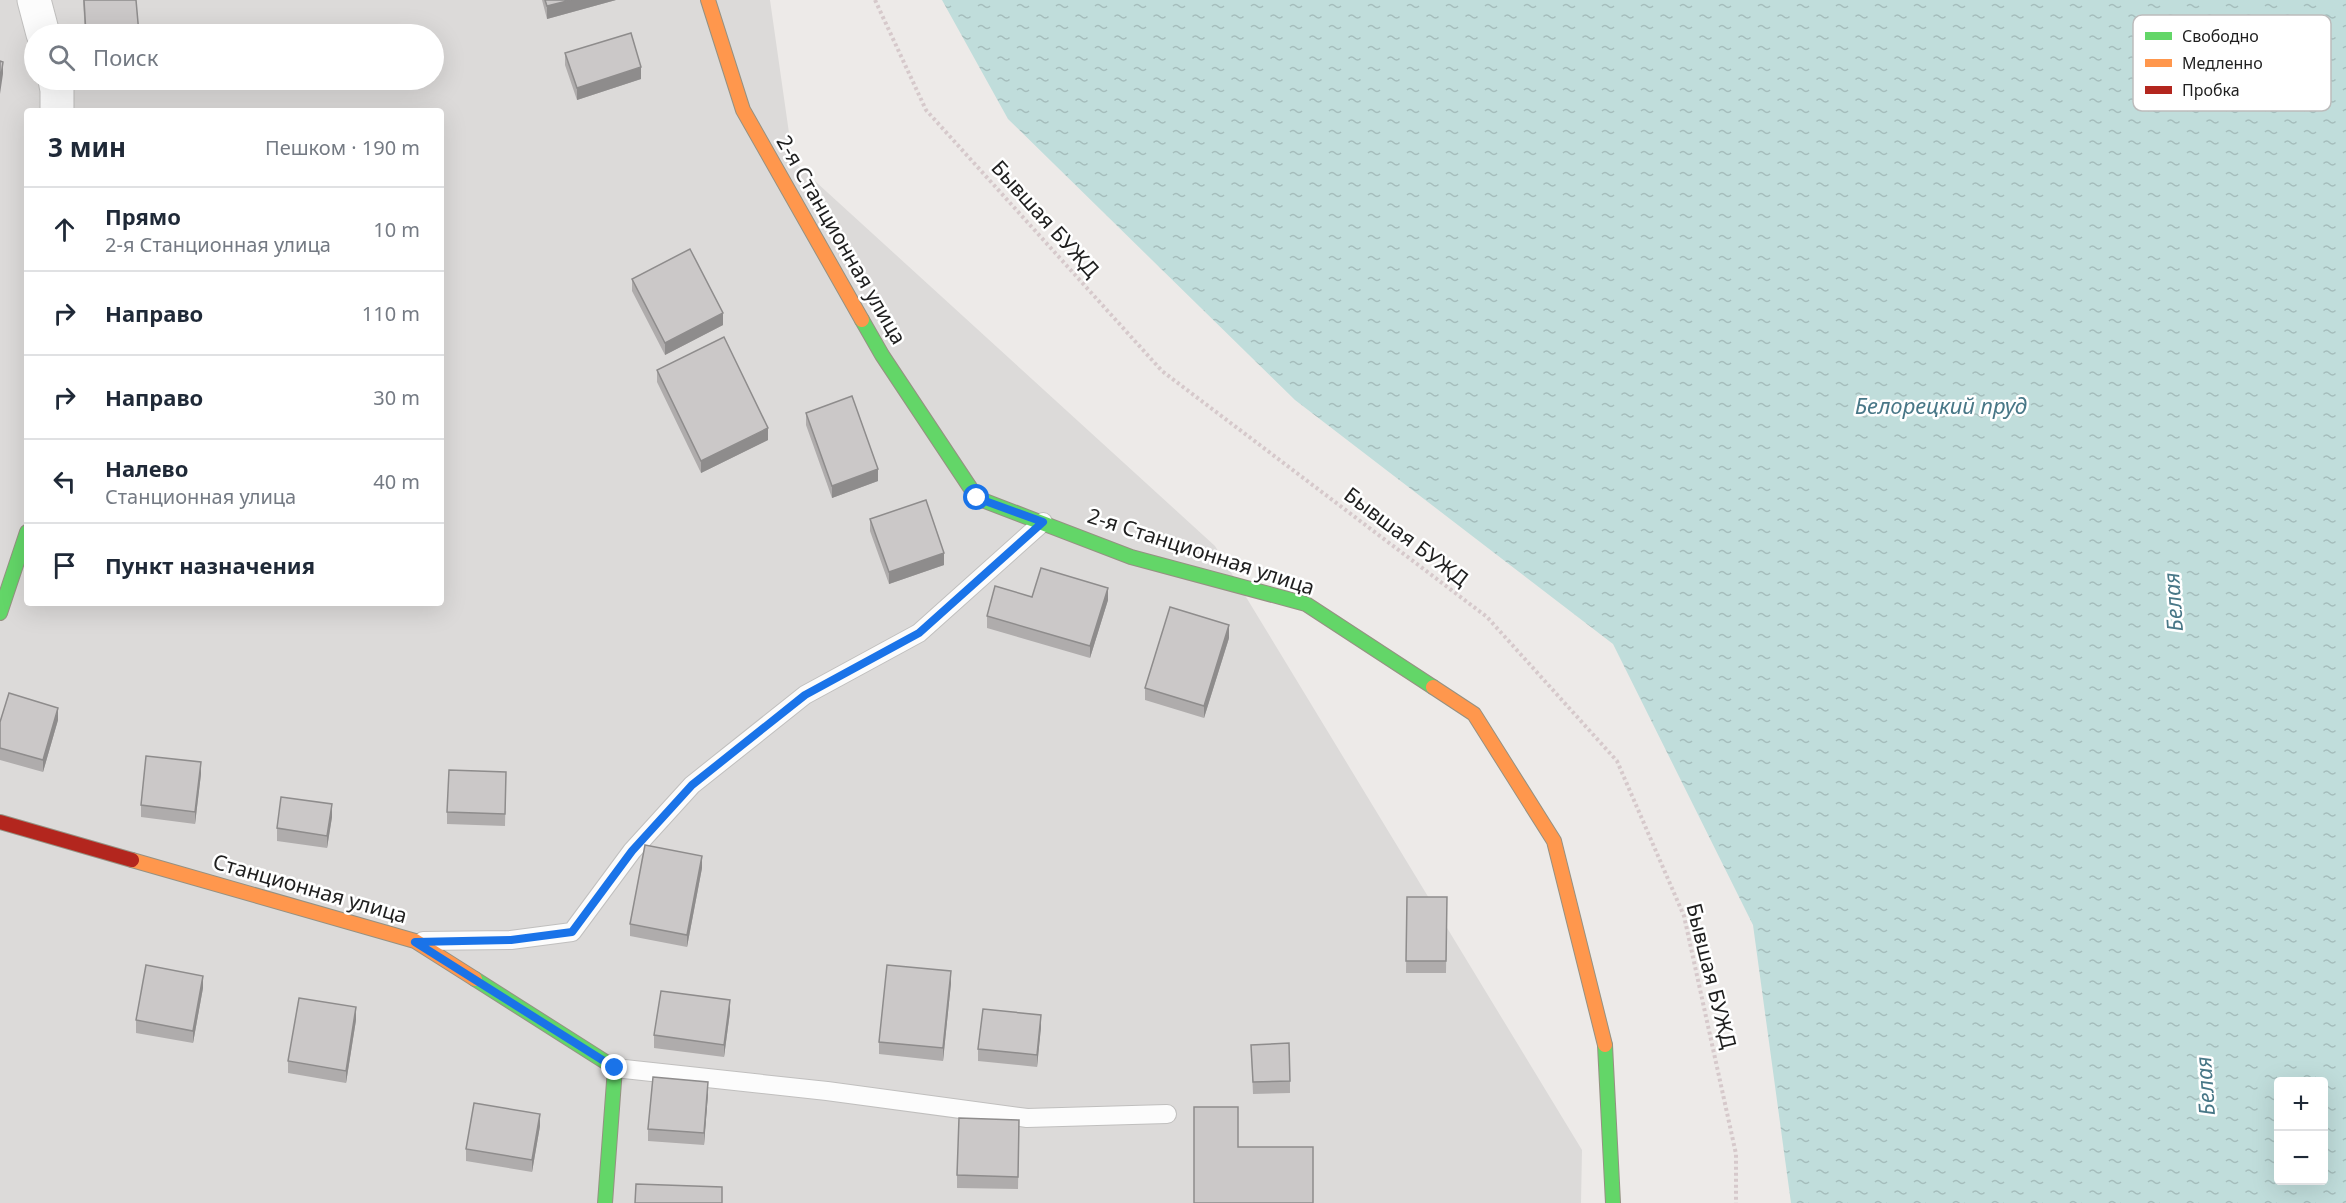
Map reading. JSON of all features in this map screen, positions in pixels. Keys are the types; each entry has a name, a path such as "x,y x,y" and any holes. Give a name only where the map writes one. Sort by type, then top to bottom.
{"street":[{"path":"34,0 40,24"},
{"name":"2-я Станционная улица","path":"708,0 743,110 882,355 977,498 1131,557 1306,604 1474,714 1554,841 1605,1042 1613,1203"},
{"path":"57,90 57,108"},
{"path":"0,613 24,541"},
{"name":"Станционная улица","path":"0,822 415,942 615,1068"},
{"path":"605,1203 615,1068"}],"lane":[{"path":"415,942 511,940 572,932 632,851 692,785 805,695 919,633 1043,522"},
{"path":"615,1068 827,1090 1027,1118 1167,1114"}],"path":[{"name":"Бывшая БУЖД","path":"874,0 926,110 1162,371 1487,617 1617,760 1684,916 1736,1154 1736,1203"}],"shaded area":[{"path":"0,0 770,0 793,161 1215,546 1582,1150 1581,1203 0,1203"}],"water":[{"name":"Белорецкий пруд","path":"942,0 2346,0 2346,1203 1791,1203 1753,925 1613,644 1295,400 1008,119"}],"building":[{"path":"84,0 136,0 138,24 85,24"},
{"path":"545,0 571,0 547,6"},
{"path":"631,33 641,67 577,88 565,53"},
{"path":"0,61 3,62 0,82"},
{"path":"690,249 723,313 665,343 632,279"},
{"path":"724,337 768,428 701,461 657,370"},
{"path":"852,396 878,469 832,486 806,413"},
{"path":"926,500 944,553 889,572 870,519"},
{"path":"1041,568 1108,588 1090,646 987,616 995,586 1032,597"},
{"path":"1170,607 1229,625 1204,706 1145,688"},
{"path":"9,693 58,708 43,760 0,748 0,722"},
{"path":"146,756 201,762 195,812 141,805"},
{"path":"449,770 506,772 505,814 447,812"},
{"path":"281,797 332,804 327,836 277,828"},
{"path":"645,845 702,856 687,935 630,924"},
{"path":"1407,897 1447,897 1446,961 1406,961"},
{"path":"146,965 203,976 193,1031 136,1020"},
{"path":"887,965 951,971 943,1048 879,1042"},
{"path":"661,991 730,1000 724,1045 654,1035"},
{"path":"299,998 356,1007 346,1071 288,1061"},
{"path":"983,1009 1041,1015 1037,1055 978,1049"},
{"path":"1289,1043 1290,1081 1253,1082 1251,1045"},
{"path":"653,1077 708,1082 704,1133 648,1129"},
{"path":"474,1103 540,1114 532,1160 466,1149"},
{"path":"1194,1107 1238,1107 1238,1147 1313,1147 1313,1203 1194,1203"},
{"path":"959,1118 1019,1120 1018,1177 957,1175"},
{"path":"636,1184 722,1187 722,1203 635,1203"}],"traffic: fast":[{"path":"862,320 882,355 977,498 1131,557 1306,604 1433,687"},
{"path":"0,613 24,541"},
{"path":"475,979 615,1068 605,1203"},
{"path":"1605,1045 1613,1203"}],"traffic: slow":[{"path":"708,0 743,110 862,320"},
{"path":"1433,687 1474,714 1554,841 1605,1045"},
{"path":"132,860 415,941 475,979"}],"traffic: jam":[{"path":"0,822 132,860"}],"route":[{"path":"615,1068 415,942 511,940 572,932 632,851 692,785 805,695 919,633 1043,522 977,498"}],"water label":[{"name":"Белая","path":"2173,602"},
{"name":"Белая","path":"2205,1086"}]}
